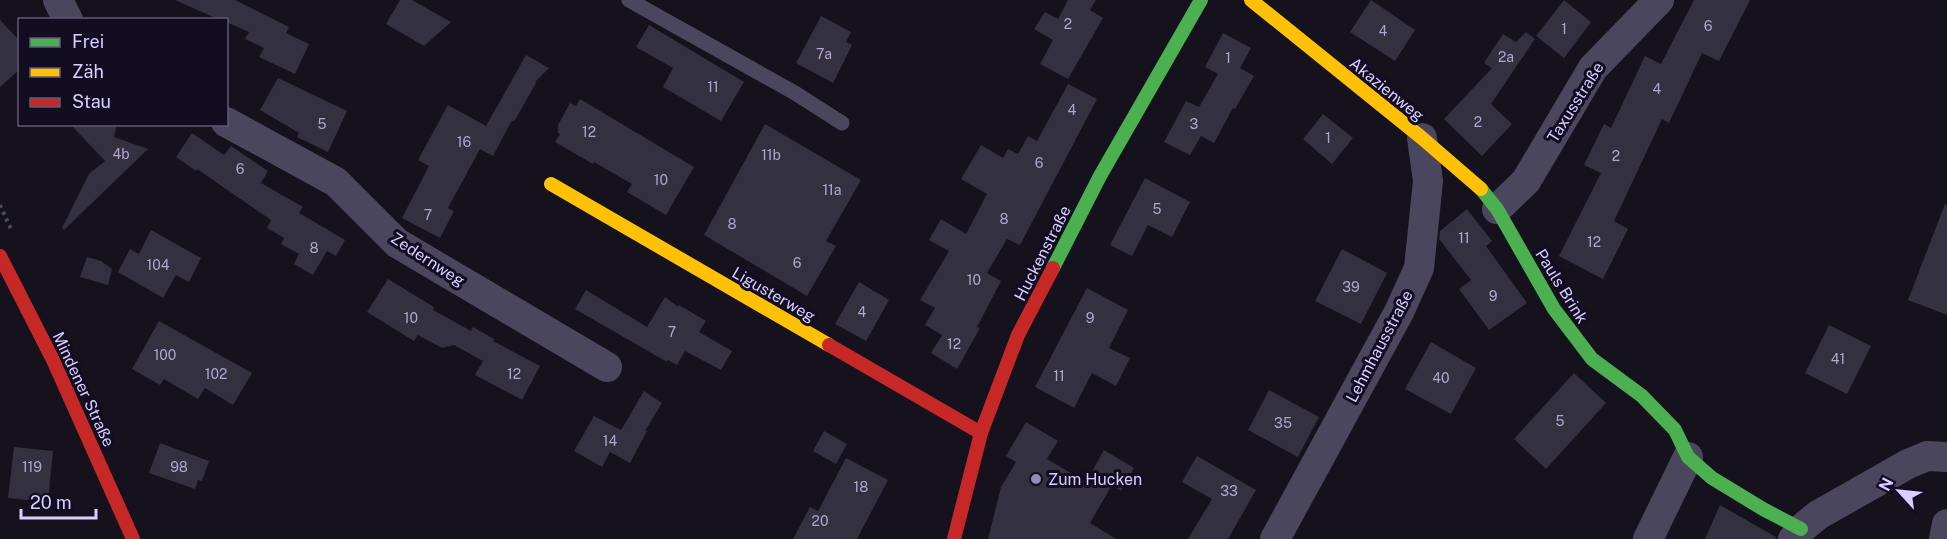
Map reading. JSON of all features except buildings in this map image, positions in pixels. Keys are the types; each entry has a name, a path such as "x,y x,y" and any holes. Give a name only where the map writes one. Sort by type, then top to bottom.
{"street":[{"path":"58,0 67,18"},
{"name":"Huckenstraße","path":"954,539 981,433 1023,325 1100,176 1201,0"},
{"name":"Akazienweg","path":"1251,0 1422,138 1486,194 1497,209"},
{"name":"Taxusstraße","path":"1497,209 1526,181 1593,68 1659,0"},
{"name":"Zedernweg","path":"228,123 336,182 397,243 607,367"},
{"name":"Lehmhausstraße","path":"1275,539 1399,312 1419,268 1428,181 1422,138"},
{"name":"Ligusterweg","path":"551,184 981,433"},
{"name":"Pauls Brink","path":"1497,209 1554,309 1592,359 1642,396 1675,430 1688,457 1712,478 1797,534"},
{"name":"Mindener Straße","path":"0,256 24,300 98,458 132,539"},
{"path":"1797,534 1818,515 1908,464 1927,456 1947,457"},
{"path":"1648,539 1688,457"},
{"path":"1944,539 1947,524"}],"lane":[{"path":"629,0 795,93 842,123"}],"traffic: fast":[{"path":"1053,268 1100,176 1201,0"},
{"path":"1481,189 1497,209 1554,309 1592,359 1642,396 1675,430 1688,457 1712,478 1801,529"}],"traffic: slow":[{"path":"1251,0 1422,138 1481,189"},
{"path":"551,184 829,345"}],"traffic: jam":[{"path":"0,256 53,360 133,539"},
{"path":"954,539 981,433 1018,335 1053,268"},
{"path":"829,345 981,433"}],"place":[{"name":"Zum Hucken","path":"1036,479"}]}
